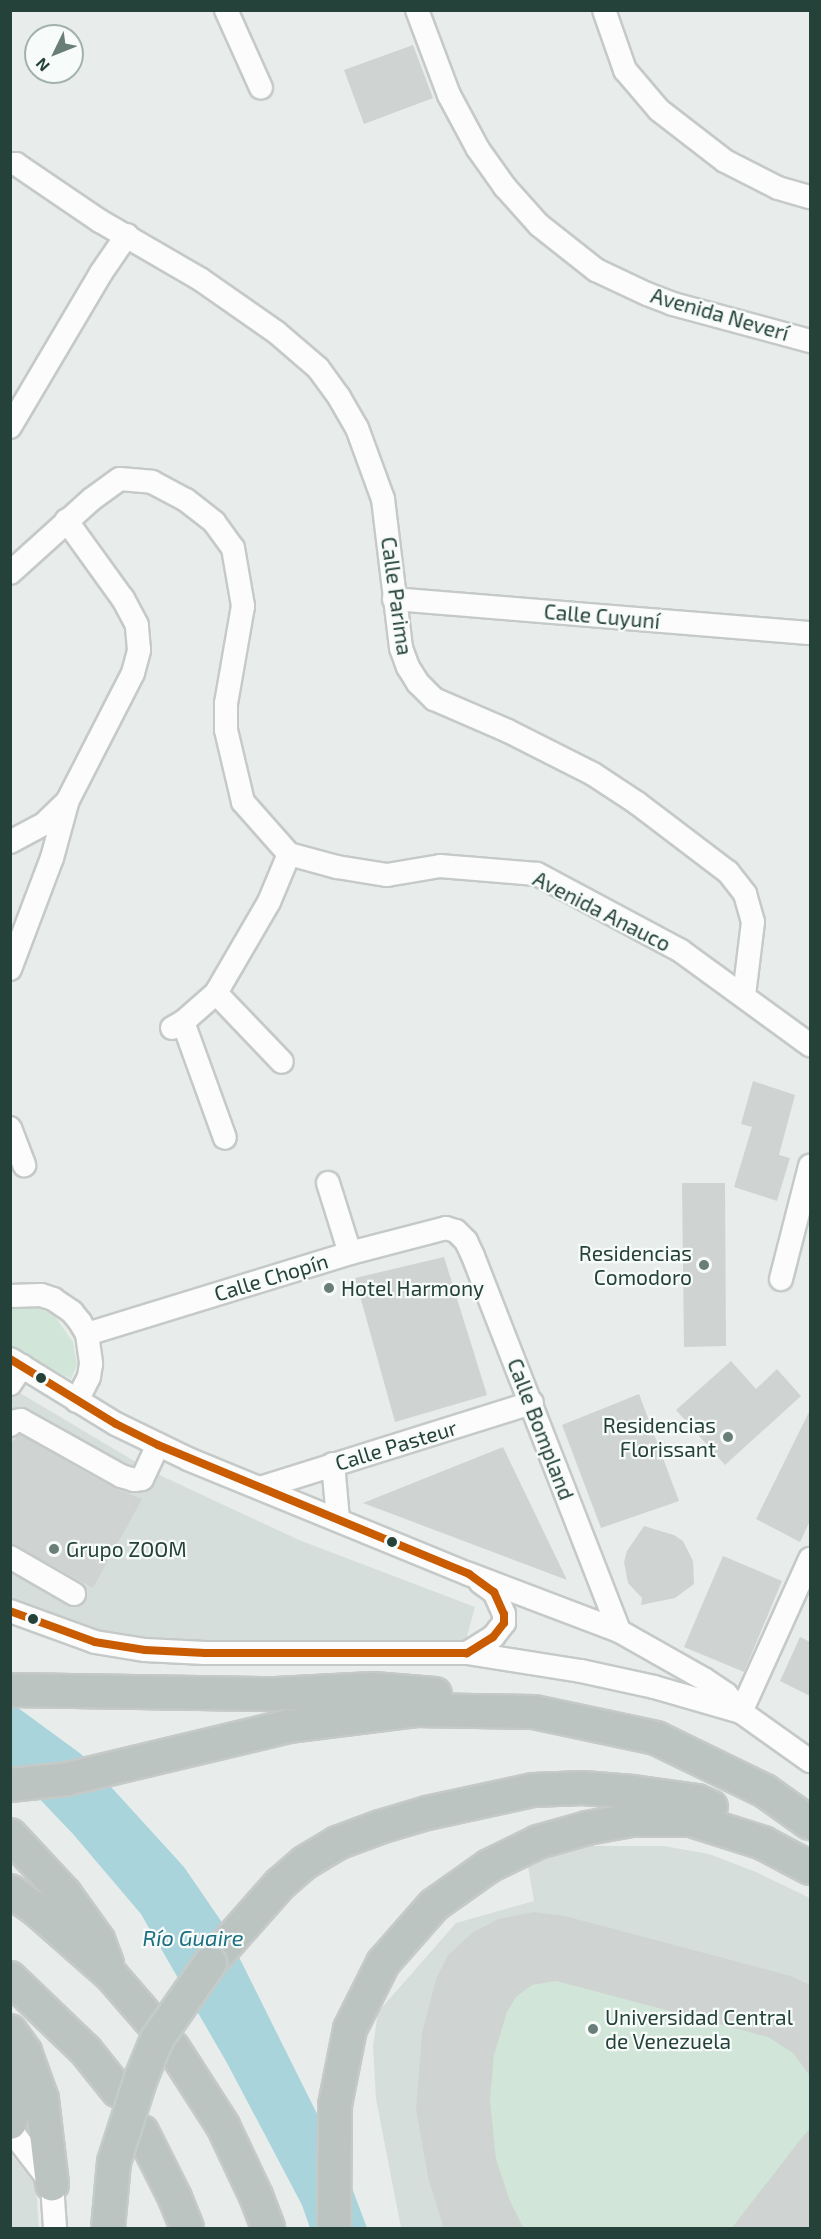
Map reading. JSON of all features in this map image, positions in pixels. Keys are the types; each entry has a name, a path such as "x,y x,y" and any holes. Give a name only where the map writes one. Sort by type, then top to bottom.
{"highway":[{"path":"10,1690 276,1694 373,1689 527,1698 606,1711 685,1738 810,1811"},
{"path":"10,1785 67,1779 290,1726 416,1710 534,1712 656,1738 765,1791 810,1823"},
{"path":"108,2229 114,2162 131,2106 157,2039 210,1963 280,1884 304,1863 337,1843 427,1813 533,1790 633,1792 697,1802 755,1824 810,1852"},
{"path":"334,2229 335,2106 350,2029 383,1962 434,1905 489,1866 538,1842 587,1828 631,1821 691,1820 763,1843 810,1868"},
{"path":"10,1835 65,1894 98,1940 111,1975"},
{"path":"10,1859 55,1897 111,1975 150,2020"},
{"path":"10,1891 37,1910 111,1975"},
{"path":"10,1978 86,2051 118,2091"},
{"path":"10,2031 25,2052 42,2099 52,2184"},
{"path":"10,2038 18,2061 20,2093 10,2123"},
{"path":"173,2048 229,2136 268,2229"},
{"path":"142,2132 176,2198 187,2229"}],"street":[{"path":"226,10 261,88"},
{"name":"Avenida Neverí","path":"417,10 449,95 464,126 505,187 549,233 597,270 646,294 673,304 810,341"},
{"path":"604,10 625,70 659,110 725,161 778,188 810,197"},
{"name":"Calle Parima","path":"10,165 15,165 200,279 298,349 323,375 357,428 383,499 401,648 408,667 418,683 434,699 508,731 593,774 637,803 728,872 745,894 753,922 744,995"},
{"path":"10,427 101,273 127,235"},
{"path":"10,573 66,520 120,479 152,482 186,500 214,522 233,548 243,606 226,703 226,730 243,802 289,854 269,902 216,993 177,1025 225,1138"},
{"path":"10,969 52,858 67,802 133,673 140,650 137,625 123,599 66,520"},
{"name":"Calle Cuyuní","path":"394,599 810,633"},
{"path":"10,842 44,824 67,802"},
{"name":"Avenida Anauco","path":"289,854 337,867 387,875 440,866 537,874 681,951 810,1045"},
{"path":"216,993 282,1062"},
{"path":"10,1128 24,1165"},
{"path":"781,1279 810,1166"},
{"path":"328,1183 350,1253"},
{"name":"Calle Chopín","path":"87,1334 350,1253 446,1228 456,1231"},
{"name":"Calle Bompland","path":"456,1231 466,1241 532,1402 619,1631"},
{"path":"10,1296 41,1295 53,1299 72,1312 87,1334 91,1364 77,1401"},
{"path":"14,1370 158,1445 469,1574 619,1631 704,1679 726,1694 741,1712"},
{"name":"Calle Pasteur","path":"260,1488 532,1402"},
{"path":"10,1425 12,1422 21,1420 121,1476 134,1480 142,1479 158,1445"},
{"path":"333,1464 338,1519"},
{"path":"10,1557 74,1594"},
{"path":"741,1712 810,1559"},
{"path":"467,1653 493,1637 504,1623 504,1614 494,1592 469,1574"},
{"path":"10,1611 95,1642 145,1650 205,1653 467,1653 619,1678 741,1712 806,1751"},
{"path":"10,2129 52,2184 54,2229"}],"shaded area":[{"path":"10,1387 151,1471 299,1540 475,1607 462,1655 141,1651 11,1609"},
{"name":"Universidad Central de Venezuela","path":"591,1846 664,1846 709,1854 756,1872 810,1898 810,2228 401,2228 376,2099 373,2046 378,2012 456,1923 534,1901 525,1850"},
{"path":"11,2154 36,2186 39,2228 11,2228"}],"green space":[{"path":"24,1301 54,1315 73,1342 77,1365 71,1379 11,1346 10,1302"},
{"name":"Universidad Central de Venezuela","path":"534,1912 565,1916 791,1976 810,1985 810,2228 444,2228 428,2178 416,2109 422,2033 436,1979 448,1955 472,1933 498,1919"}],"water":[{"name":"Río Guaire","path":"10,1702 81,1754 184,1867 221,1921 346,2172 367,2228 310,2228 302,2205 227,2063 141,1914 73,1834 11,1769"}],"building":[{"path":"413,45 433,98 364,124 344,70"},
{"path":"753,1081 795,1095 779,1155 790,1158 777,1201 734,1187 752,1127 741,1124"},
{"name":"Residencias Comodoro","path":"682,1183 725,1183 726,1346 684,1347"},
{"path":"444,1257 487,1395 395,1422 355,1278"},
{"name":"Residencias Florissant","path":"731,1361 756,1389 777,1369 801,1396 725,1465 676,1410"},
{"path":"639,1394 679,1501 601,1528 562,1425"},
{"path":"810,1410 810,1521 800,1542 756,1519"},
{"path":"19,1434 114,1488 142,1499 93,1588 10,1542 10,1445"},
{"path":"503,1447 567,1580 363,1503"},
{"path":"644,1526 674,1535 683,1541 693,1561 694,1584 675,1598 641,1605 642,1598 628,1583 624,1562 627,1551"},
{"path":"723,1556 782,1581 744,1672 684,1647"},
{"path":"800,1637 810,1642 810,1696 780,1681"},
{"path":"534,1912 565,1916 791,1976 810,1985 810,2076 793,2053 768,2037 556,1981 532,1985 516,1997 507,2012 494,2055 490,2100 496,2159 510,2201 524,2229 444,2229 428,2178 416,2109 422,2033 436,1979 448,1955 472,1933 498,1919"},
{"path":"810,2128 810,2229 731,2229 796,2145"}],"transit line":[{"path":"10,1359 116,1424 158,1445 469,1574 494,1592 504,1614 504,1623 493,1637 467,1653 205,1653 145,1650 95,1642 10,1611"}],"place":[{"name":"Residencias Comodoro","path":"704,1265"},
{"name":"Hotel Harmony","path":"329,1288"},
{"name":"Residencias Florissant","path":"728,1437"},
{"name":"Grupo ZOOM","path":"54,1549"},
{"name":"Universidad Central de Venezuela","path":"593,2029"}]}
